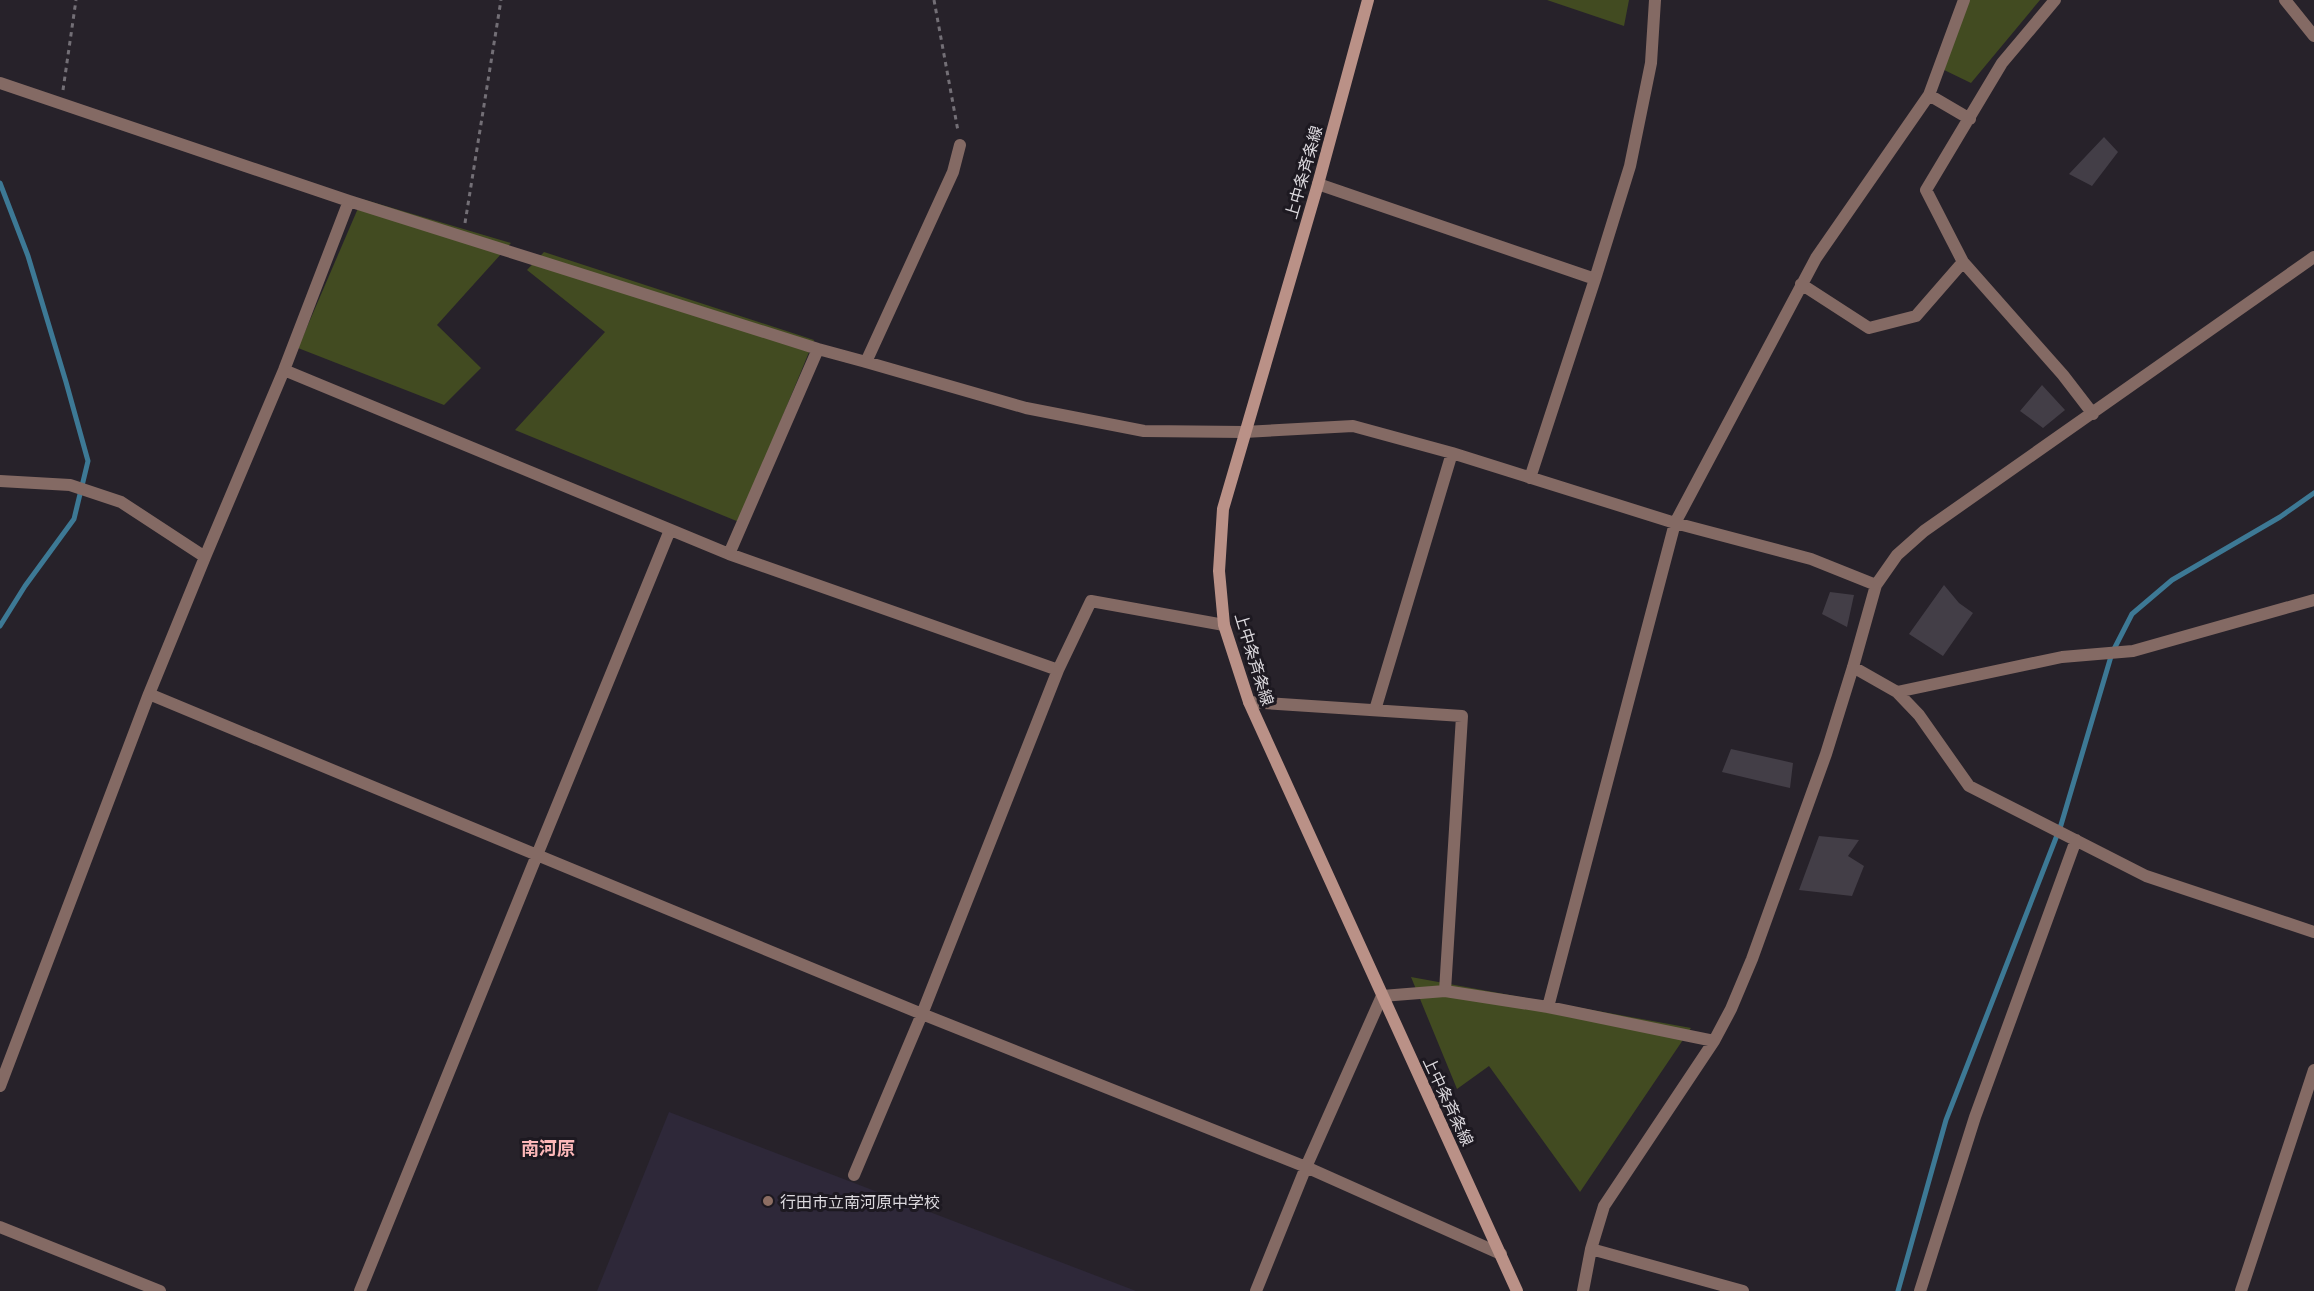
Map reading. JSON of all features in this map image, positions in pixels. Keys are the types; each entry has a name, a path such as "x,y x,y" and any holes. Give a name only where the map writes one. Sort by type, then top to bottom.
{"main road":[{"name":"上中条斉条線","path":"1368,0 1318,184 1223,509 1219,571 1224,625 1249,702 1517,1291"}],"street":[{"path":"1530,478 1630,166 1651,63 1655,0"},
{"path":"1548,1007 1675,523 1816,258 1929,95 1964,0"},
{"path":"2055,0 2002,63 1926,189 1963,262 2063,375 2093,414"},
{"path":"2285,0 2314,36"},
{"path":"0,83 349,201 818,349 1026,408 1144,431 1244,432 1353,426 1452,453 1675,523 1810,559 1876,585"},
{"path":"1929,95 1970,118"},
{"path":"866,362 953,172 960,145"},
{"path":"1318,184 1595,279"},
{"path":"0,1086 149,694 284,370 349,201"},
{"path":"1583,1291 1591,1249 1604,1206 1714,1041 1731,1009 1797,838 1853,667 1876,585 1897,555 1924,531 2314,257"},
{"path":"1801,284 1869,328 1916,316 1963,262"},
{"path":"729,554 818,349"},
{"path":"284,370 729,554 1058,670"},
{"path":"1375,710 1452,453"},
{"path":"0,481 70,485 121,502 205,557"},
{"path":"360,1291 670,530"},
{"path":"1897,692 2062,657 2133,651 2314,600"},
{"path":"854,1175 922,1014 1058,670 1091,601 1224,625"},
{"path":"1853,667 1897,692 1918,715 1969,786 2146,876 2314,932"},
{"path":"149,694 922,1014 1306,1167 1501,1254"},
{"path":"1249,702 1462,716 1445,991"},
{"path":"1920,1291 1975,1117 2076,840"},
{"path":"1256,1291 1306,1167 1382,996 1445,991 1548,1007 1714,1041"},
{"path":"2241,1291 2314,1070"},
{"path":"0,1227 160,1291"},
{"path":"1591,1249 1743,1291"}],"path":[{"path":"61,104 76,0"},
{"path":"463,237 501,0"},
{"path":"934,0 960,145"}],"shaded area":[{"name":"行田市立南河原中学校","path":"669,1112 1136,1291 597,1291"}],"green space":[{"path":"1547,0 1629,0 1624,26"},
{"path":"1965,0 2040,0 1971,83 1940,68"},
{"path":"362,199 511,243 437,325 481,368 444,405 298,348"},
{"path":"544,252 814,340 739,522 515,430 605,332 527,270"},
{"path":"1411,977 1691,1028 1580,1192 1489,1066 1457,1089"}],"building":[{"path":"2104,137 2118,152 2092,186 2069,174"},
{"path":"2042,385 2065,410 2043,428 2020,411"},
{"path":"1944,585 1959,603 1973,613 1943,656 1909,634"},
{"path":"1830,592 1854,595 1847,627 1822,614"},
{"path":"1731,749 1793,763 1790,788 1722,772"},
{"path":"1819,836 1859,840 1848,856 1864,866 1852,896 1799,890"}],"waterway":[{"path":"0,183 28,256 88,461 74,519 25,586 0,626"},
{"path":"1898,1291 1946,1120 2061,825 2112,653 2132,614 2172,580 2280,517 2314,493"}],"place":[{"name":"行田市立南河原中学校","path":"768,1201"}],"district":[{"name":"南河原","path":"548,1148"}]}
